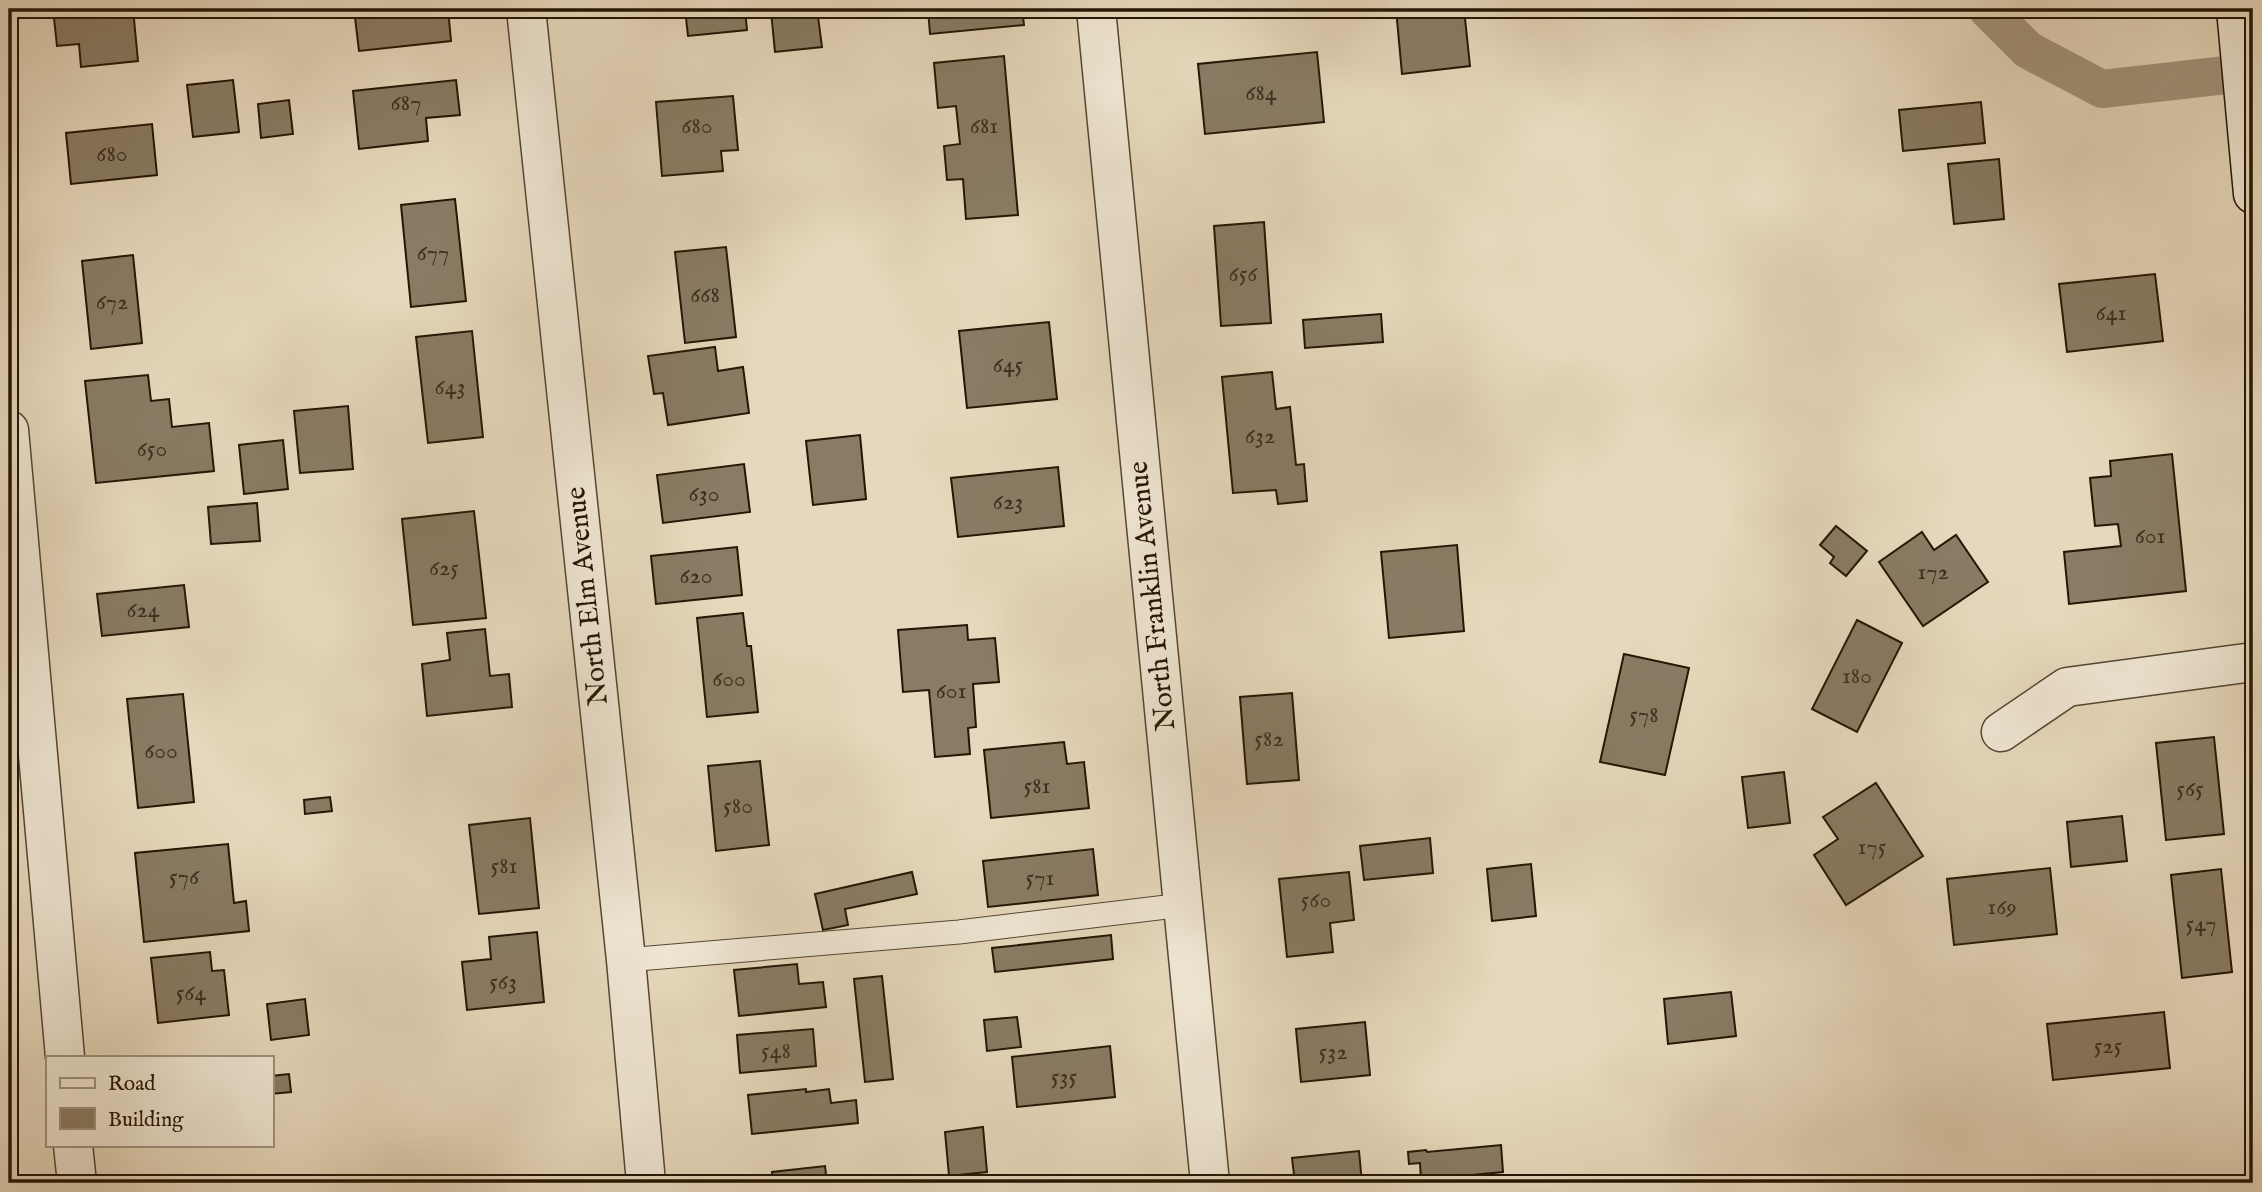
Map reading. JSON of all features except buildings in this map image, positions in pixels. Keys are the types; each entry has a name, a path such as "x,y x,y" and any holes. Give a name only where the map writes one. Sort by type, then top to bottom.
{"street":[{"name":"North Elm Avenue","path":"526,9 626,960 646,1183"},
{"name":"North Franklin Avenue","path":"1096,9 1210,1183"},
{"path":"2236,9 2253,194"},
{"path":"9,430 65,1056"},
{"path":"2001,732 2067,687 2253,662"},
{"path":"73,1146 77,1183"}],"lane":[{"path":"626,960 959,932 1183,905"}],"waterway":[{"path":"1987,9 2028,50 2102,89 2253,72"}]}
